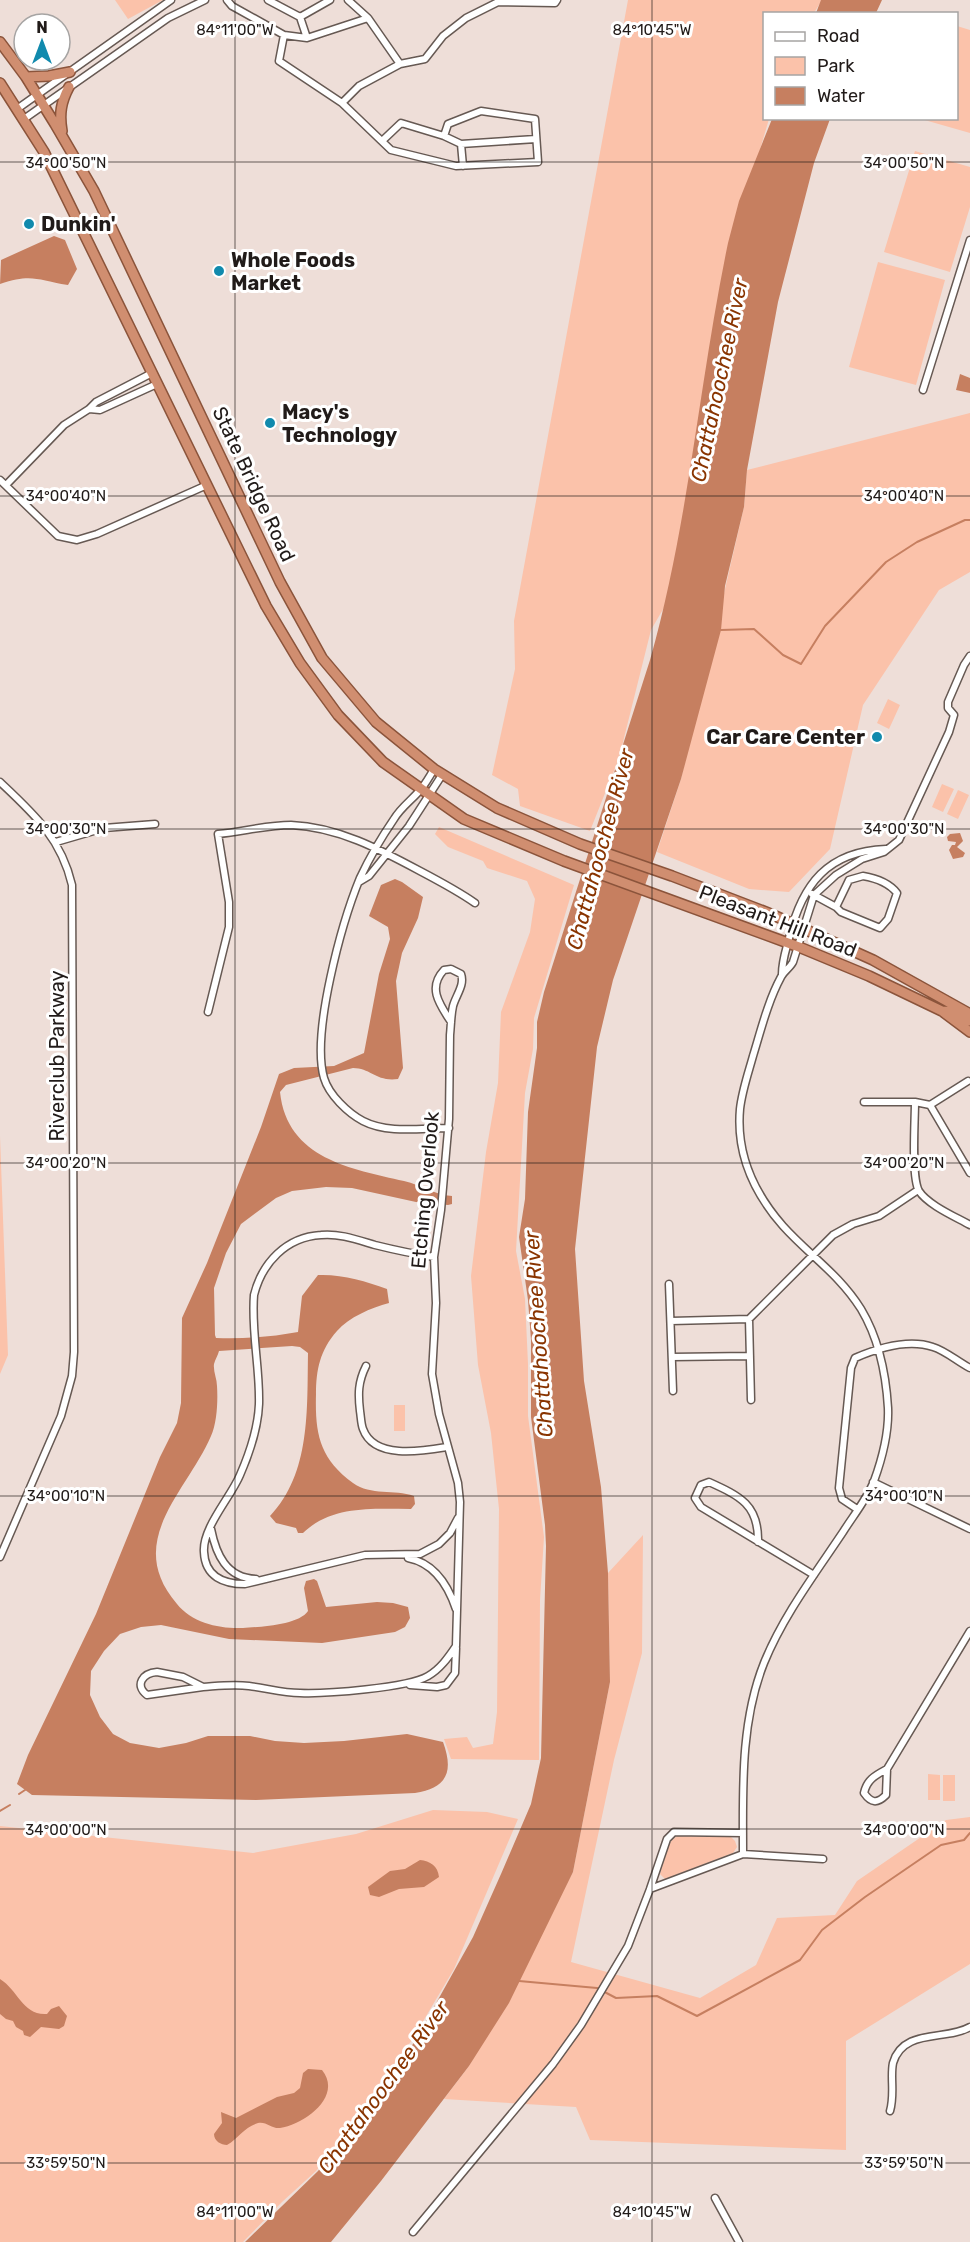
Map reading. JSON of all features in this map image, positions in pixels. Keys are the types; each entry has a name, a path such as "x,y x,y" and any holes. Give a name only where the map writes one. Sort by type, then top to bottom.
{"highway":[{"name":"State Bridge Road","path":"0,42 38,96 94,192 280,582 322,658 376,722 438,772 497,808 579,843"},
{"path":"26,77 70,72"},
{"name":"State Bridge Road","path":"0,83 44,152 266,606 300,663 338,715 383,762 464,819 564,861"},
{"path":"63,136 60,111 69,87"},
{"name":"Pleasant Hill Road","path":"579,843 672,876 803,928 873,960 970,1014"},
{"name":"Pleasant Hill Road","path":"564,861 799,947 869,976 942,1011 970,1032"},
{"path":"942,1011 957,1012 970,1021"}],"street":[{"path":"72,71 171,0"},
{"path":"24,119 168,18 205,0"},
{"path":"227,0 232,6 284,35 307,38 368,18"},
{"path":"268,0 300,17 307,38"},
{"path":"300,17 330,0"},
{"path":"348,0 368,18 400,64"},
{"path":"342,103 359,86 400,64 425,59 443,36 466,18 498,2 555,3 557,0"},
{"path":"284,35 279,61 342,103 391,150 456,166 538,162 535,119 481,111 448,124 444,136"},
{"path":"17,109 70,72"},
{"path":"382,141 401,123 444,136 461,144 536,139"},
{"path":"461,144 463,166"},
{"path":"923,390 970,240"},
{"path":"152,373 96,402 64,425 3,483 58,536 77,540 98,534 207,485"},
{"path":"89,409 100,410 157,384"},
{"path":"782,974 790,969 799,947 814,895 840,873 861,860 889,849 899,840 949,732 954,715 948,708 950,695 970,656"},
{"path":"359,882 369,876 415,818 425,791 438,772"},
{"name":"Riverclub Parkway","path":"0,782 44,825 56,842 68,869 73,900 74,1352 72,1376 61,1416 0,1557"},
{"path":"425,791 394,817 359,882 349,908 326,1001 322,1060 324,1078 332,1094 365,1122 390,1128 448,1128"},
{"path":"56,842 104,828 155,824"},
{"path":"208,1012 229,927 229,902 218,834 265,826 309,826 328,830 376,849 461,893 475,903"},
{"path":"743,1854 746,1732 764,1665 775,1639 873,1482 884,1444 888,1411 884,1369 873,1332 860,1309 838,1279 784,1227 757,1191 747,1169 742,1148 740,1111 742,1092 782,974 782,965 793,924 806,891 835,862 864,850 889,849"},
{"path":"806,891 842,912 880,928 888,919 897,893 891,886 872,878 857,877 849,880 836,907"},
{"name":"Etching Overlook","path":"403,1684 446,1685 454,1673 456,1646 458,1483 447,1447 432,1374 436,1303 434,1257 441,1210 448,1128 451,1022 453,1007 463,979 461,974 451,969 444,970 439,975 435,985 438,1001 451,1022"},
{"path":"864,1102 915,1102 930,1105 968,1081"},
{"path":"915,1102 915,1175 918,1190 937,1206 970,1225"},
{"path":"930,1105 970,1173"},
{"path":"671,1321 749,1319 813,1253 841,1229 879,1216 918,1190"},
{"path":"434,1257 321,1234 303,1238 273,1256 257,1281 253,1308 259,1405 256,1429 239,1478 204,1542 204,1555 208,1567 215,1576 227,1583 245,1584 365,1556 420,1554 439,1544 450,1533 459,1517"},
{"path":"669,1284 673,1391"},
{"path":"749,1319 751,1400"},
{"path":"857,1509 842,1499 839,1488 851,1368 855,1358 878,1350 916,1343 935,1348 970,1368"},
{"path":"672,1357 750,1356"},
{"path":"366,1366 359,1380 358,1391 363,1429 369,1440 379,1447 394,1450 428,1450 447,1447"},
{"path":"758,1542 755,1514 750,1508 729,1491 709,1482 701,1485 695,1498 701,1507 758,1542 814,1575"},
{"path":"873,1482 970,1528"},
{"path":"211,1528 216,1549 224,1564 239,1576 261,1579"},
{"path":"396,1555 417,1559 435,1572 449,1589 457,1618"},
{"path":"887,1769 871,1778 864,1793 868,1799 875,1802 880,1801 886,1795 887,1769 970,1631"},
{"name":"Etching Overlook","path":"203,1687 183,1677 157,1672 146,1675 140,1684 142,1691 147,1695 230,1685 297,1693 321,1693 403,1684 418,1681 438,1670 456,1646"},
{"path":"413,2232 553,2064 597,2000 628,1946 667,1839 674,1832 743,1833"},
{"path":"650,1889 743,1854 823,1859"},
{"path":"890,2111 893,2099 893,2064 902,2048 916,2038 960,2033 970,2027"},
{"path":"715,2198 739,2242"}],"green space":[{"path":"115,0 163,0 128,19"},
{"path":"628,0 822,0 815,12 763,12 763,120 769,120 751,180 684,573 651,630 619,758 590,831 520,806 518,789 492,775 515,669 514,621"},
{"path":"958,26 970,30 970,133 924,120 958,120"},
{"path":"915,151 970,167 970,207 950,272 884,252"},
{"path":"878,262 945,280 916,385 849,367"},
{"path":"970,413 970,572 939,590 863,705 830,849 789,892 749,889 657,852 681,779 744,507 747,470"},
{"path":"888,699 900,705 889,729 877,723"},
{"path":"942,784 954,789 943,812 932,807"},
{"path":"958,790 969,795 958,819 947,814"},
{"path":"439,827 574,885 534,1018 533,1049 525,1093 516,1251 525,1299 528,1416 544,1537 540,1600 539,1760 451,1759 444,1739 467,1737 473,1748 493,1744 497,1712 499,1509 491,1433 478,1365 471,1276 486,1152 498,1083 501,1012 530,932 535,899 527,881 487,868 483,861 448,847 435,834"},
{"path":"0,1136 8,1355 0,1374"},
{"path":"394,1405 405,1405 405,1431 394,1431"},
{"path":"643,1535 642,1653 614,1760 571,1962 700,1998 756,1965 777,1918 835,1915 857,1881 946,1820 970,1817 970,1964 846,2041 846,2150 590,2140 576,2107 444,2099 469,2066 573,1872 610,1682 608,1573"},
{"path":"928,1774 940,1775 940,1800 928,1800"},
{"path":"943,1775 955,1775 955,1801 943,1801"},
{"path":"433,1810 487,1812 518,1819 454,1969 412,2040 344,2136 316,2171 243,2242 0,2242 0,1826 253,1853 356,1834"},
{"path":"677,1836 731,1837 737,1847 733,1853 665,1879 660,1874 670,1842"}],"water":[{"path":"821,0 882,0 876,12 816,12"},
{"name":"Chattahoochee River","path":"772,120 830,120 814,163 778,302 747,470 744,507 725,586 721,630 681,779 613,980 597,1047 575,1249 584,1381 601,1487 608,1573 610,1682 573,1872 509,2003 469,2066 331,2242 245,2242 318,2171 365,2114 415,2041 473,1937 531,1804 541,1758 546,1546 531,1417 531,1340 519,1237 525,1199 528,1112 537,1048 537,1022 544,992 650,660 663,608 675,557 718,295 739,201"},
{"path":"54,236 65,240 77,269 68,285 27,278 0,284 1,260"},
{"path":"960,374 970,378 970,393 956,390"},
{"path":"960,833 963,841 957,847 965,853 963,857 953,859 949,850 956,842 948,841 947,837 950,834"},
{"path":"395,879 423,897 418,918 402,953 396,981 403,1068 398,1079 384,1079 365,1070 353,1068 286,1085 280,1092 285,1115 295,1132 325,1157 344,1165 452,1196 452,1204 416,1202 352,1188 326,1187 292,1191 276,1198 241,1224 226,1253 214,1288 215,1335 216,1338 247,1338 298,1332 302,1296 318,1275 353,1279 387,1289 389,1303 368,1310 348,1321 331,1338 323,1353 317,1377 318,1433 321,1444 333,1464 353,1483 367,1490 414,1496 415,1504 411,1509 368,1509 340,1513 314,1524 303,1533 298,1533 296,1528 276,1523 270,1516 283,1499 293,1480 304,1439 308,1353 300,1347 292,1346 219,1351 214,1364 217,1398 213,1431 165,1517 158,1538 156,1559 162,1581 177,1604 190,1616 207,1624 234,1628 259,1627 296,1619 308,1611 304,1588 306,1581 314,1579 317,1581 326,1607 377,1602 393,1603 408,1607 410,1618 405,1627 395,1632 322,1643 229,1639 161,1625 141,1627 120,1634 104,1651 91,1671 90,1695 100,1717 113,1734 130,1743 159,1748 208,1736 250,1736 304,1743 407,1734 443,1742 448,1762 445,1777 434,1787 415,1793 256,1800 32,1795 17,1784 28,1755 96,1614 160,1457 177,1423 181,1403 182,1318 207,1263 261,1127 279,1074 294,1068 334,1066 364,1053 379,974 390,939 388,927 369,916 381,885"},
{"path":"420,1860 433,1865 439,1877 424,1887 399,1889 379,1897 370,1895 368,1887 390,1871 405,1869"},
{"path":"0,1979 32,2011 47,2014 51,2009 59,2006 67,2016 64,2026 59,2029 41,2027 30,2037 24,2035 13,2021 0,2014"},
{"path":"308,2069 322,2070 328,2089 325,2099 310,2115 280,2128 258,2123 249,2127 227,2145 217,2141 214,2134 222,2123 221,2112 236,2118 277,2097 294,2093 300,2088 303,2073"}],"waterway":[{"path":"721,630 754,629 783,655 801,664 825,626 886,562 917,542 965,520 970,520"},
{"path":"19,1794 25,1790"},
{"path":"0,1811 10,1805"},
{"path":"519,1981 597,1988 616,1998 657,1996 697,2016 800,1960 822,1930 865,1897 941,1845 964,1840 970,1833"}],"place":[{"name":"Dunkin'","path":"29,224"},
{"name":"Whole Foods Market","path":"219,271"},
{"name":"Macy's Technology","path":"270,423"},
{"name":"Car Care Center","path":"877,737"}]}
